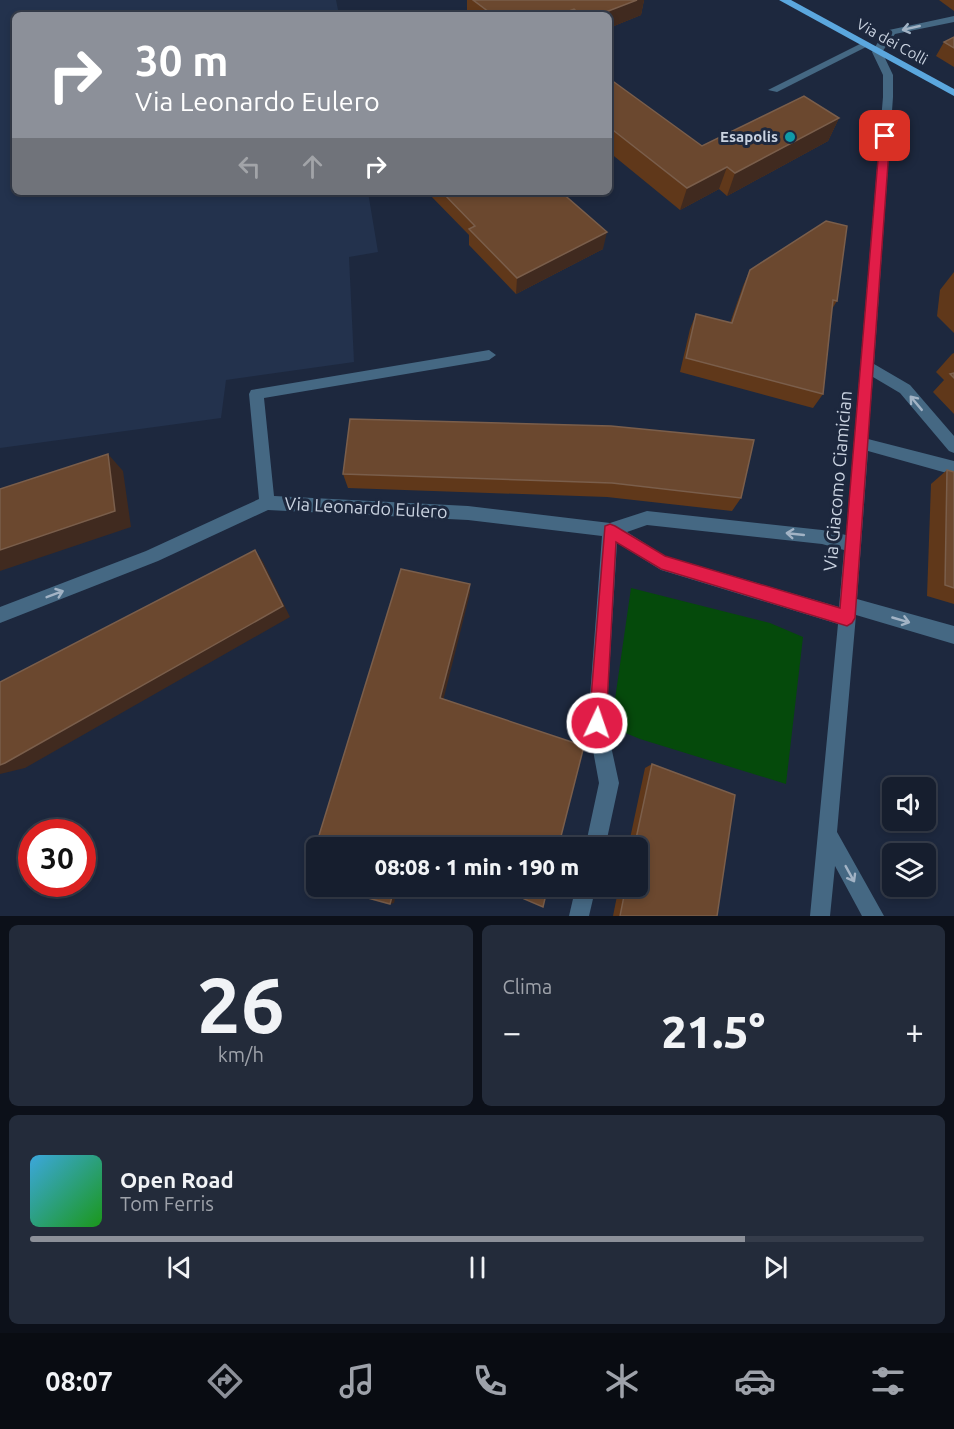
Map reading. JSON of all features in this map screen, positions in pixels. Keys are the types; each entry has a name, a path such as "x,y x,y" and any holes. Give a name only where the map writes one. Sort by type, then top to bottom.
{"main road":[{"name":"Via dei Colli","path":"784,0 954,93"}],"street":[{"path":"773,90 871,48 892,32 954,19"},
{"name":"Via Giacomo Ciamician","path":"820,916 888,97 888,75 871,48"},
{"path":"267,503 256,394 489,355"},
{"path":"867,368 904,389 954,447"},
{"path":"861,443 954,468"},
{"name":"Via Leonardo Eulero","path":"0,615 152,556 267,503 468,513 610,531 661,562 847,611 954,635"},
{"name":"Via Leonardo Eulero","path":"610,531 647,518 822,537 852,544"},
{"path":"597,837 609,783 597,723 610,531"},
{"path":"827,833 874,916"},
{"path":"579,916 583,897"}],"shaded area":[{"path":"0,0 336,0 338,12 12,12 12,195 368,195 378,252 349,257 354,362 226,380 221,418 0,448"}],"green space":[{"path":"631,588 770,623 803,637 786,784 640,739 611,727"}],"building":[{"path":"473,0 637,0 606,12 578,12 574,9 566,12 489,12"},
{"path":"954,37 954,48 944,42"},
{"path":"614,82 702,146 804,96 839,118 735,173 727,167 687,188 612,129 612,83"},
{"path":"445,195 564,195 607,232 517,278 469,229 475,226"},
{"path":"826,221 847,226 837,301 833,300 823,394 686,358 696,314 732,323 750,270"},
{"path":"350,419 611,426 754,440 741,498 612,483 343,474"},
{"path":"108,454 115,511 0,550 0,489"},
{"path":"947,470 954,472 954,588 945,585"},
{"path":"255,550 283,606 0,765 0,682"},
{"path":"401,569 470,584 440,698 584,746 561,837 319,837"},
{"path":"652,764 735,795 717,916 620,916 624,897 648,897 648,837 636,837"},
{"path":"364,897 392,897 390,904"},
{"path":"520,897 545,897 543,907"}],"place":[{"name":"Esapolis","path":"790,137"}],"route":[{"path":"597,723 610,531 661,562 847,618 885,136"}]}
